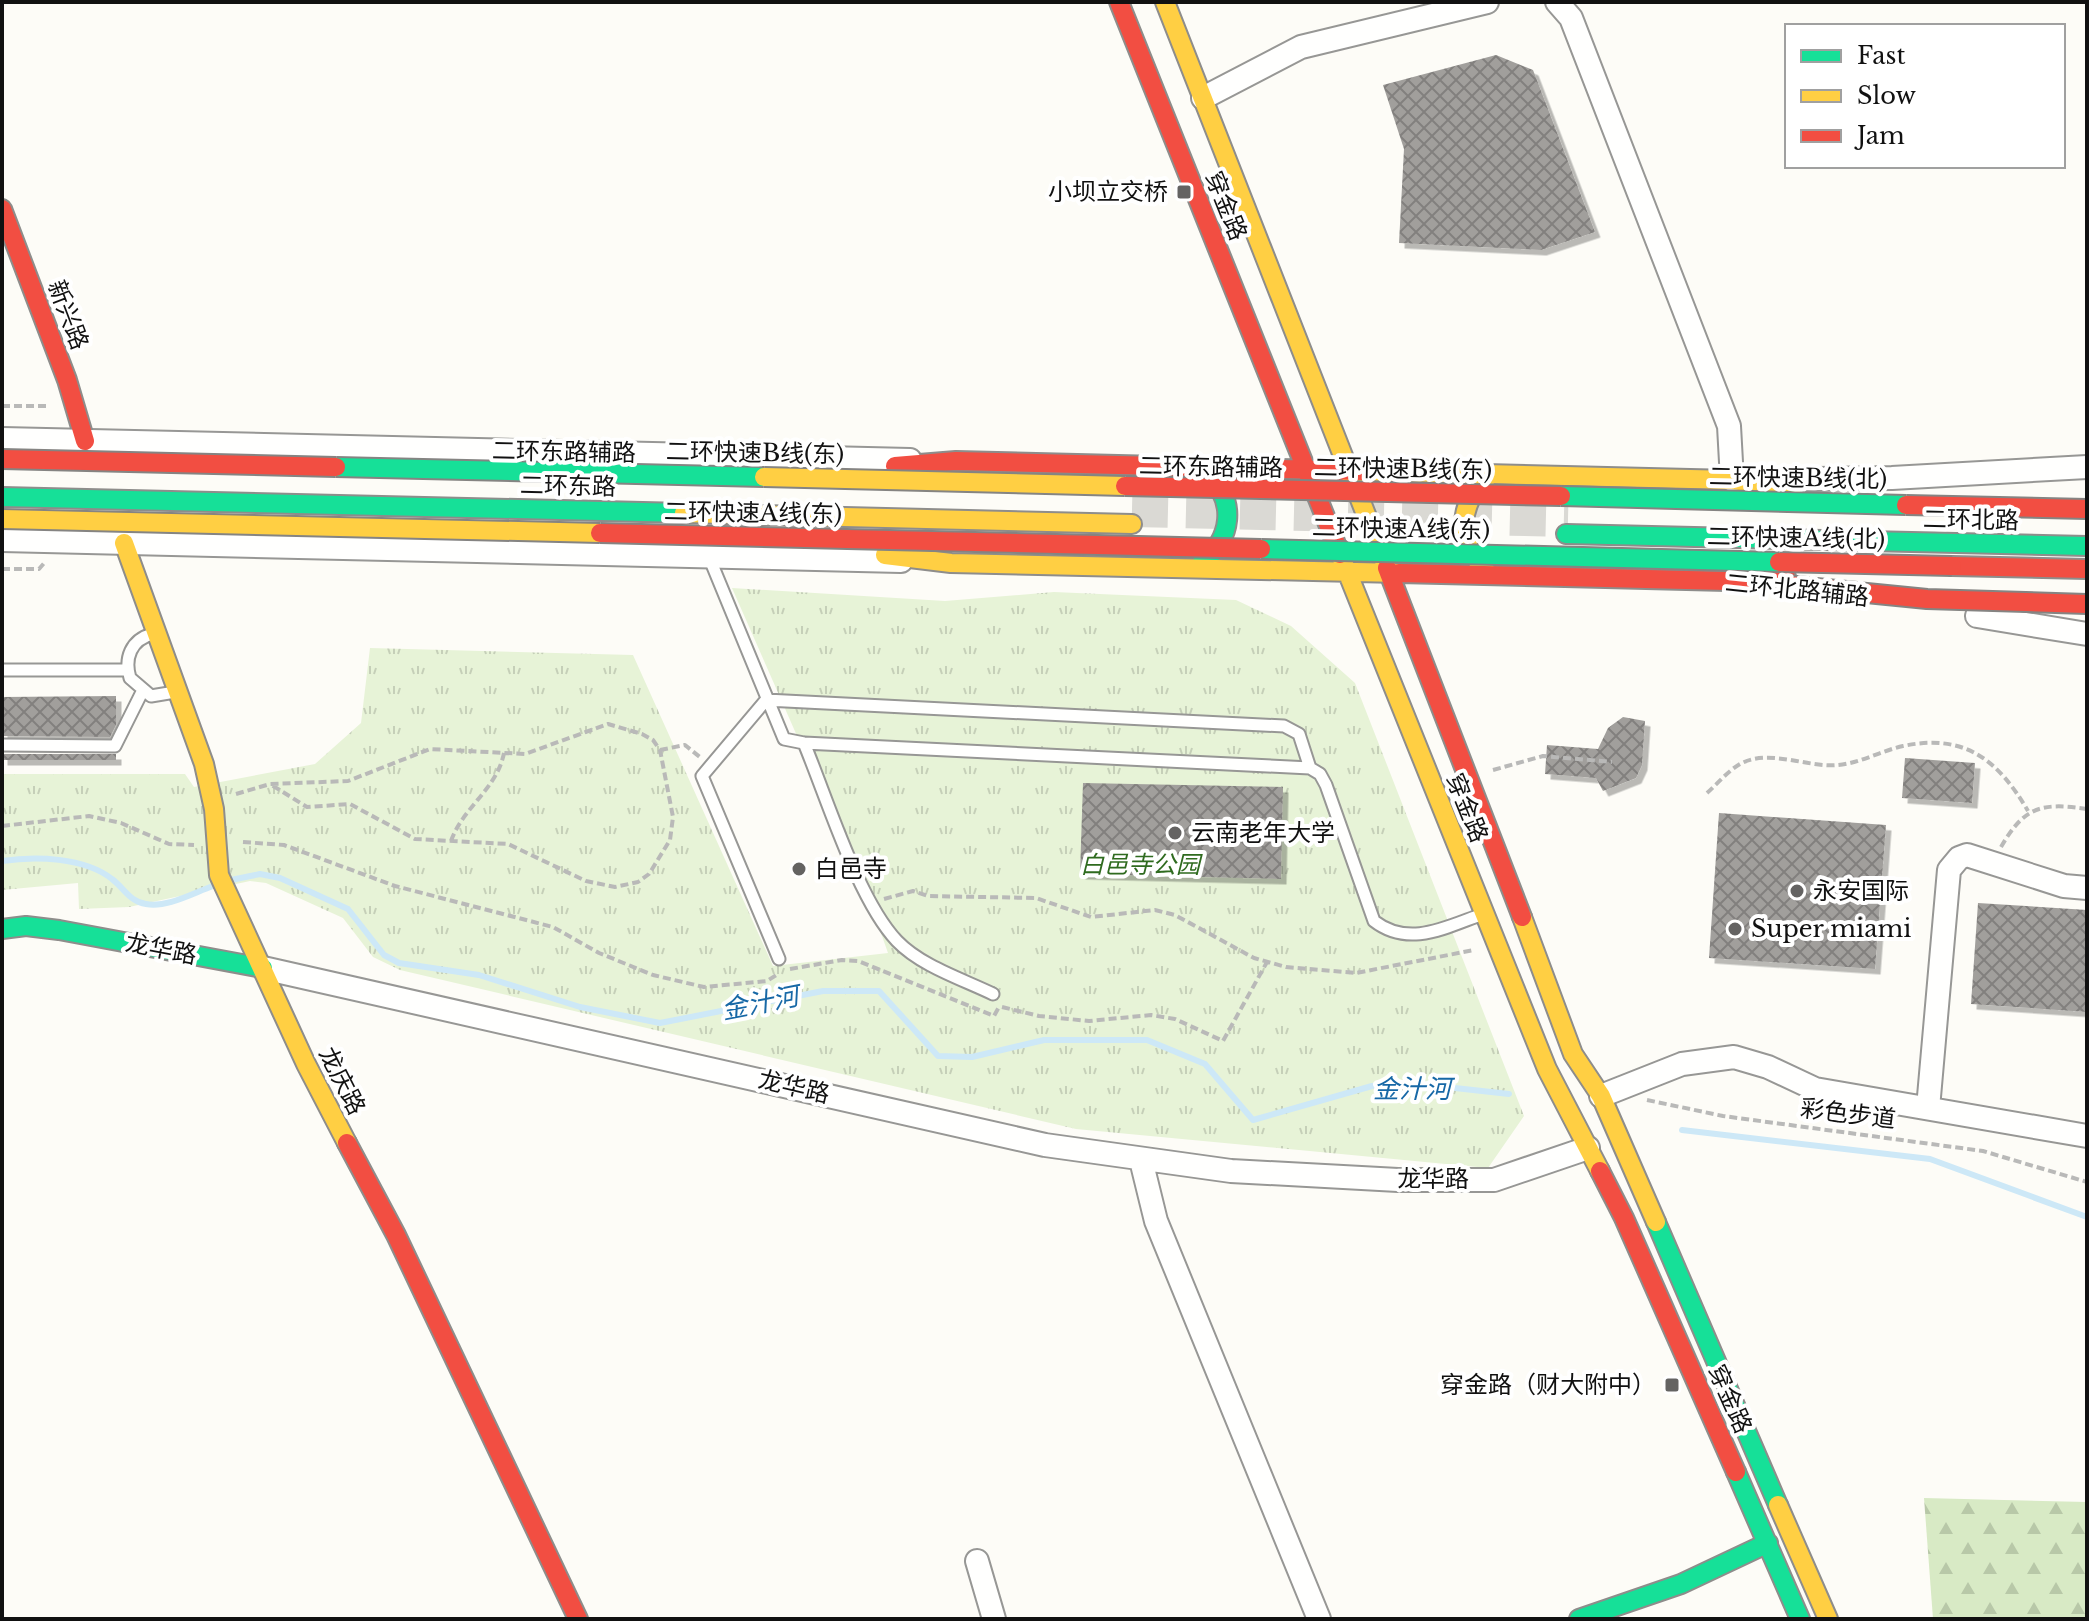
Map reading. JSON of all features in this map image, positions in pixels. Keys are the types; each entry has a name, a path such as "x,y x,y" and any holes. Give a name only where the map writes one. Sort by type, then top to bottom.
{"main road":[{"name":"穿金路","path":"1119,2 1547,1069 1624,1218 1800,1619"},
{"name":"穿金路","path":"1165,2 1469,776 1573,1054 1601,1096 1828,1619"},
{"name":"新兴路","path":"2,209 67,380 85,441"},
{"name":"二环快速B线(东)","path":"2,459 1508,495"},
{"name":"二环东路辅路","path":"956,461 1509,474"},
{"path":"753,507 890,467 956,461"},
{"path":"1179,568 1210,558 1222,543 1228,524 1227,503 1220,485 1205,472 1184,467"},
{"path":"1504,576 1486,571 1473,557 1463,519 1467,500 1478,484 1509,474 1732,480 1799,489 1937,535"},
{"name":"二环东路","path":"2,482 753,507 1132,516"},
{"path":"1745,501 2061,489"},
{"name":"二环快速B线(北)","path":"1508,495 2087,509"},
{"name":"二环东路","path":"2,497 753,507"},
{"path":"753,507 887,555 951,563 1504,576"},
{"name":"二环快速A线(东)","path":"2,519 1503,555"},
{"name":"二环北路","path":"1567,527 1937,535 2087,532"},
{"path":"1727,581 1798,575 1937,535"},
{"name":"二环北路","path":"1937,535 2087,546"},
{"name":"龙庆路","path":"124,543 204,764 214,809 219,875 306,1064 402,1249 578,1619"},
{"path":"1503,555 2087,615"},
{"name":"二环快速A线(北)","path":"1503,555 2087,569"},
{"name":"二环北路辅路","path":"1504,576 1727,581"},
{"path":"1951,600 2087,604"},
{"name":"龙华路","path":"2,929 26,926 59,930 263,968"},
{"path":"1579,1619 1681,1584 1768,1543"}],"street":[{"path":"1203,98 1301,47 1487,2"},
{"path":"1557,2 1571,18 1729,426 1732,480 1877,478 2087,467"},
{"name":"二环东路辅路","path":"2,439 956,461"},
{"path":"2,540 951,563"},
{"name":"二环北路辅路","path":"1727,581 1815,588 2087,634"},
{"path":"1928,1108 1949,870 1959,858 1967,855 2064,886 2087,888"},
{"name":"龙华路","path":"263,968 1045,1145 1141,1160 1231,1171 1398,1180 1494,1180 1588,1148"},
{"path":"1601,1096 1682,1064 1734,1057 1768,1067 1815,1089 2087,1136"},
{"path":"1141,1160 1156,1221 1319,1619"},
{"path":"977,1561 994,1619"}],"lane":[{"path":"709,557 784,739 804,743 1310,768 1320,774 1326,785 1374,921 1387,931 1410,936 1483,913"},
{"path":"157,633 134,645 128,670 142,692 160,697 177,691"},
{"path":"2,670 128,670"},
{"path":"2,745 115,746 142,692"},
{"path":"766,700 702,776 779,959"},
{"path":"766,700 1284,726 1299,734 1310,768"},
{"path":"804,743 870,904 899,943 935,966 993,994"}],"path":[{"path":"2,406 39,406"},
{"path":"2,569 39,569"},
{"path":"214,809 247,789 270,784 348,781 430,749 536,752 594,726 608,724 642,734 653,740 660,750 673,829 657,865 638,882 604,886 508,844 415,839 350,804 307,807 270,784"},
{"path":"1707,793 1739,765 1759,758 1838,765 1904,746 1950,741 1979,754 2008,777 2028,811"},
{"path":"660,750 685,745 710,766"},
{"path":"451,842 459,820 501,771 504,753"},
{"path":"1469,776 1543,756 1612,762"},
{"path":"1992,863 2012,827 2028,811 2067,806 2087,809"},
{"path":"2,826 89,816 121,823 169,844 216,845 257,841 284,845 395,886 553,927 626,964 704,987 767,981 782,971 842,960 858,961 994,1016 1000,1006"},
{"path":"870,904 913,891 928,896 1036,898 1091,917 1155,910 1175,915 1267,962 1356,973 1496,944"},
{"path":"993,994 1000,1006 1039,1016 1089,1021 1151,1015 1175,1019 1223,1041 1267,962"},
{"name":"彩色步道","path":"1643,1100 1723,1116 1983,1151 2087,1182"}],"green space":[{"name":"白邑寺公园","path":"732,588 945,601 1054,592 1236,600 1291,626 1355,683 1524,1116 1488,1168 1076,1129 400,970 373,957 343,918 266,883 250,881 129,907 79,909 78,883 2,890 2,774 185,774 194,787 315,764 361,723 370,648 633,655 773,966 888,953 870,902"},
{"path":"1924,1498 2087,1502 2087,1619 1933,1619"}],"building":[{"path":"1496,55 1533,70 1595,232 1541,250 1399,243 1404,149 1383,85"},
{"path":"116,696 116,725 110,737 2,736 2,697"},
{"path":"1623,717 1645,721 1642,765 1636,778 1603,791 1596,778 1545,774 1547,745 1598,749 1608,728"},
{"path":"2,754 116,754 116,760 2,760"},
{"path":"1905,758 1975,763 1972,803 1902,798"},
{"name":"云南老年大学","path":"1083,783 1283,787 1281,879 1080,874"},
{"name":"永安国际","path":"1719,813 1886,825 1875,969 1709,958"},
{"path":"1978,903 2087,910 2087,1012 1971,1004"}],"waterway":[{"name":"金汁河","path":"2,861 44,859 88,866 112,879 136,901 154,905 213,886"},
{"name":"金汁河","path":"231,880 260,874 280,878 348,909 384,955 399,963 479,975 580,1007 660,1023 823,991 879,991 938,1056 972,1057 1044,1040 1147,1040 1205,1064 1253,1120 1372,1086 1419,1084 1509,1094"},
{"name":"金汁河","path":"1682,1130 1930,1159 2087,1217"}],"tunnel":[{"path":"1132,509 1568,519"}],"traffic: fast":[{"path":"336,467 764,477"},
{"path":"1202,563 1220,542 1227,520 1224,496 1208,474"},
{"path":"1561,496 1906,505"},
{"path":"2,497 684,513"},
{"path":"1566,534 2087,546"},
{"path":"1261,549 1779,562"},
{"path":"2,929 26,926 59,930 263,968"},
{"path":"1656,1222 1778,1505"},
{"path":"1736,1472 1800,1619"},
{"path":"1579,1619 1681,1584 1768,1543"}],"traffic: slow":[{"path":"1165,2 1387,568"},
{"path":"1363,471 1732,480 1792,488"},
{"path":"764,477 1125,486"},
{"path":"1485,569 1469,547 1464,524 1470,501 1486,479"},
{"path":"684,513 1132,524"},
{"path":"2,519 600,533"},
{"path":"124,543 204,764 214,809 219,875 306,1064 347,1143"},
{"path":"1340,554 1547,1069 1600,1171"},
{"path":"885,555 951,563 1399,573"},
{"path":"1522,917 1573,1054 1601,1096 1656,1222"},
{"path":"1778,1505 1828,1619"}],"traffic: jam":[{"path":"1119,2 1340,554"},
{"path":"2,209 67,380 85,441"},
{"path":"2,459 336,467"},
{"path":"895,466 956,461 1363,471"},
{"path":"1125,486 1561,496"},
{"path":"1906,505 2087,509"},
{"path":"600,533 1261,549"},
{"path":"1779,562 1952,566"},
{"path":"1952,566 2087,569"},
{"path":"1387,568 1522,917"},
{"path":"1399,573 1727,581 1786,577"},
{"path":"1786,585 1927,599 2087,604"},
{"path":"347,1143 396,1235 578,1619"},
{"path":"1600,1171 1624,1218 1736,1472"}],"place":[{"name":"小坝立交桥","path":"1184,192"},
{"name":"云南老年大学","path":"1175,833"},
{"name":"白邑寺","path":"799,869"},
{"name":"永安国际","path":"1797,891"},
{"name":"Super miami","path":"1735,929"},
{"name":"穿金路（财大附中）","path":"1672,1385"}]}
